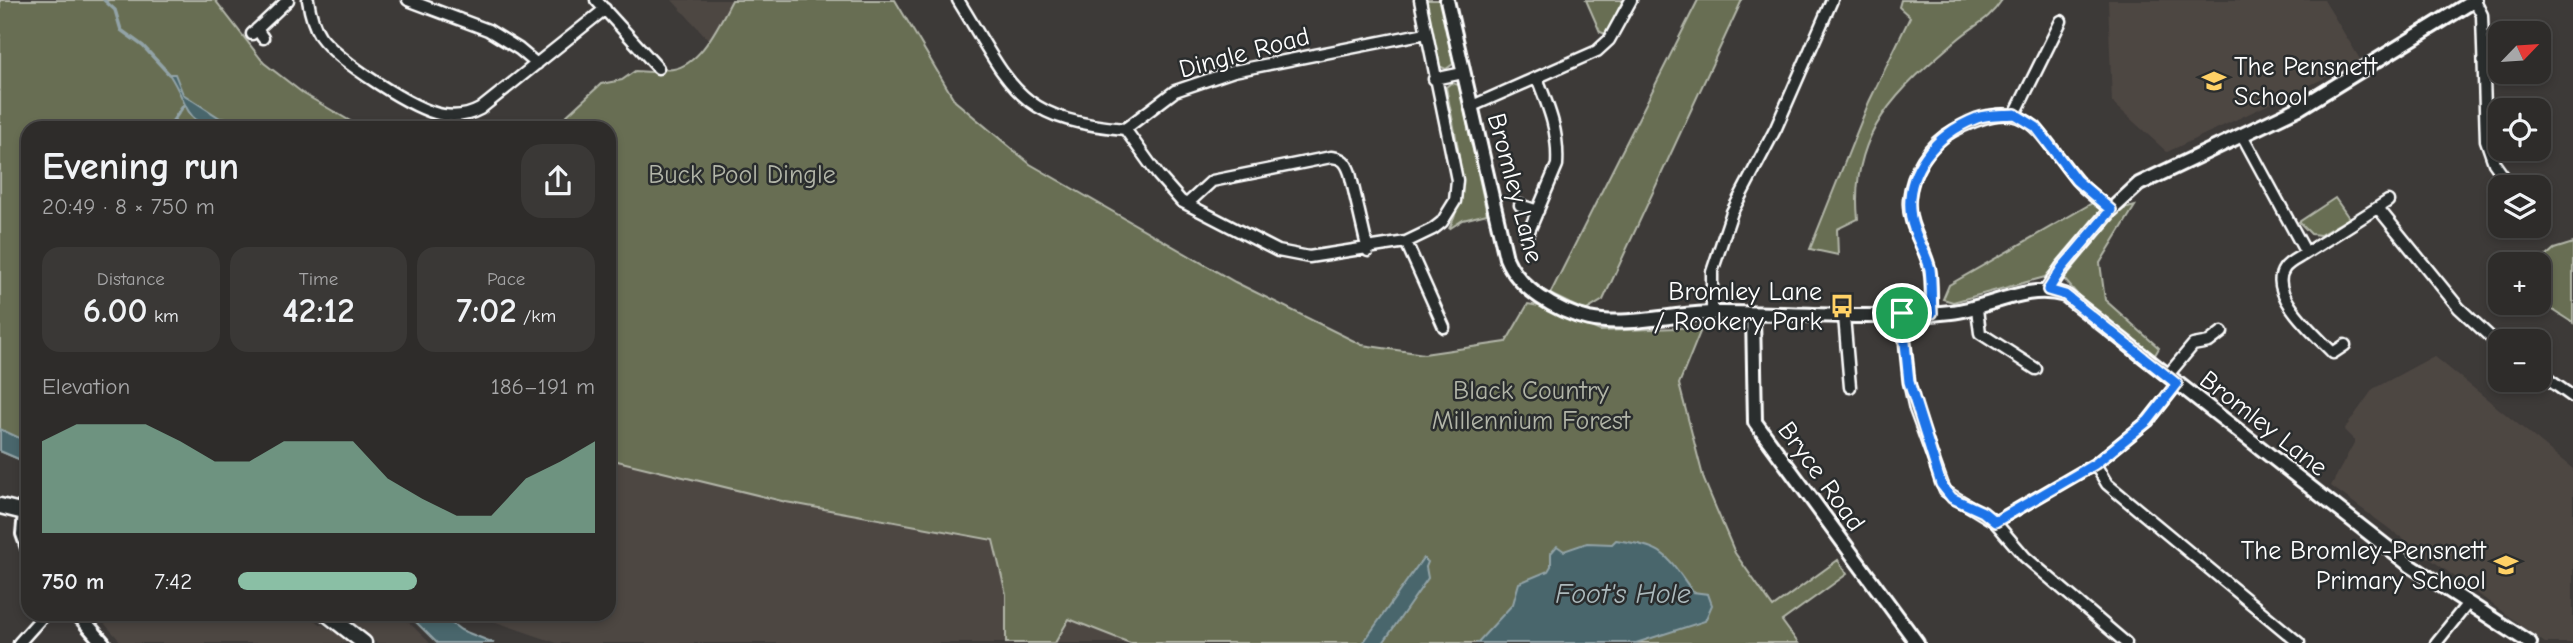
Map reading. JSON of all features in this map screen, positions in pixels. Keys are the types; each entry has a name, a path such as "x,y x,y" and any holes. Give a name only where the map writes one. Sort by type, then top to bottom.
{"main road":[{"path":"0,506 21,511"},
{"path":"336,621 364,643"}],"street":[{"path":"257,34 288,0"},
{"path":"308,0 318,34 340,57 430,111 443,115 473,113 605,9"},
{"path":"408,0 488,30 537,64"},
{"path":"596,0 658,68"},
{"path":"958,0 1022,97 1046,113 1073,123 1125,129 1158,175 1187,204 1278,251 1309,257 1368,251 1406,242 1442,222 1455,201 1457,180 1434,79 1420,0"},
{"name":"Bromley Lane","path":"1447,0 1506,258 1517,281 1582,317 1610,322 1712,313"},
{"path":"1470,107 1597,51 1609,40 1631,0"},
{"path":"1832,0 1776,128 1732,212 1712,272 1712,313 1844,316 1932,313 1977,309 2025,292 2048,290 2062,268 2111,210 2139,184 2301,107 2475,0 2483,15 2486,140 2494,163 2502,175"},
{"path":"2015,114 2061,21"},
{"name":"Dingle Road","path":"1125,129 1175,91 1234,71 1426,33"},
{"path":"1434,79 1463,73"},
{"path":"1527,238 1557,165 1558,133 1537,78"},
{"path":"1932,313 1930,269 1911,221 1909,201 1914,178 1923,159 1945,135 1980,117 2015,114 2036,127 2076,180 2111,210"},
{"path":"2242,135 2306,253"},
{"path":"1187,204 1212,181 1331,157 1339,158 1346,162 1350,173 1368,251"},
{"path":"2345,345 2333,353 2286,301 2279,283 2284,270 2306,253 2388,201"},
{"path":"1520,205 1538,211"},
{"path":"2378,208 2459,308 2488,335"},
{"path":"1406,242 1444,327"},
{"name":"Bromley Lane","path":"2048,290 2065,295 2411,566 2530,643"},
{"path":"1438,313 1450,307"},
{"path":"1977,309 1980,333 2036,369"},
{"path":"1902,313 1909,382 1941,484 1952,498 1983,512 1995,522 2025,557 2126,643"},
{"name":"Bryce Road","path":"1753,314 1755,422 1917,643"},
{"path":"1844,316 1850,387"},
{"path":"1995,522 2095,464 2148,421 2193,345 2209,342 2222,331"},
{"path":"2551,381 2573,397"},
{"path":"2095,464 2107,484 2299,643"},
{"path":"2436,643 2468,603"},
{"path":"19,643 39,621"},
{"path":"84,621 103,643"}],"shaded area":[{"path":"672,0 732,0 710,41"},
{"name":"The Pensnett School","path":"2108,0 2324,0 2361,61 2167,152 2112,102"},
{"name":"The Bromley-Pensnett Primary School","path":"2434,356 2573,469 2573,643 2545,643 2331,486 2355,441 2344,430 2373,389"},
{"path":"616,461 786,502 994,540 1006,594 1006,643 557,643 493,621 616,621"},
{"path":"1069,619 1130,643 1055,643"},
{"path":"102,621 315,621 354,643 122,643"},
{"path":"346,621 407,621 430,643 377,643"}],"green space":[{"path":"0,0 215,0 264,63 304,94 350,121 21,121 21,460 0,451"},
{"name":"Buck Pool Dingle","path":"732,0 895,0 955,101 1030,164 1235,282 1362,345 1424,354 1506,342 1528,304 1544,307 1600,331 1702,327 1679,384 1704,480 1735,553 1773,607 1838,560 1847,574 1782,621 1798,643 1130,643 1069,619 1055,643 1006,643 1006,594 993,540 786,502 616,461 616,121 561,121 601,84 622,80 635,71 651,72 658,68 683,66 704,48"},
{"path":"1426,0 1440,0 1453,64 1446,69 1439,66"},
{"path":"1586,0 1623,0 1606,34 1600,32"},
{"name":"Black Country Millennium Forest","path":"1698,0 1742,0 1603,300 1585,311 1550,294"},
{"path":"1901,0 2002,0 1986,18 1916,77 1882,116 1861,162 1857,189 1858,219 1837,229 1838,255 1810,249 1869,102 1910,17 1899,7"},
{"path":"1451,83 1459,85 1487,214 1463,220 1449,229 1460,195 1461,177 1446,87"},
{"path":"2335,198 2349,218 2320,235 2311,234 2299,222"},
{"path":"2094,202 2102,210 2045,277 1953,302 1943,299 1949,285"},
{"path":"2135,206 2100,263 2105,300 2159,348 2155,355 2083,301 2064,279 2120,210"},
{"path":"2573,243 2573,323 2551,309 2551,252"}],"water":[{"path":"169,74 175,74 183,94 220,118 235,120 196,120 190,114"},
{"path":"0,429 21,439 21,460 0,451"},
{"name":"Foot's Hole","path":"1616,540 1655,549 1670,560 1693,592 1708,594 1712,605 1705,621 1636,643 1477,643 1513,604 1519,583 1548,571 1551,566 1551,553 1557,546 1564,551 1587,543 1612,544"},
{"path":"1423,558 1428,562 1428,578 1383,643 1363,643"},
{"path":"415,621 449,621 461,630 494,643 437,643"}],"waterway":[{"path":"104,0 115,10 121,30 143,46 169,74"},
{"path":"173,121 184,105"}],"place":[{"name":"The Pensnett School","path":"2214,81"},
{"name":"Bromley Lane / Rookery Park","path":"1842,306"},
{"name":"The Bromley-Pensnett Primary School","path":"2506,565"}],"route":[{"path":"2015,114 2036,127 2057,151 2076,180 2111,210 2062,268 2048,290 2065,295 2177,384 2148,421 2095,464 1995,522 1983,512 1952,498 1941,484 1915,409 1909,382 1902,313 1932,313 1930,269 1911,221 1909,201 1914,178 1923,159 1945,135 1980,117 2015,114"}]}
